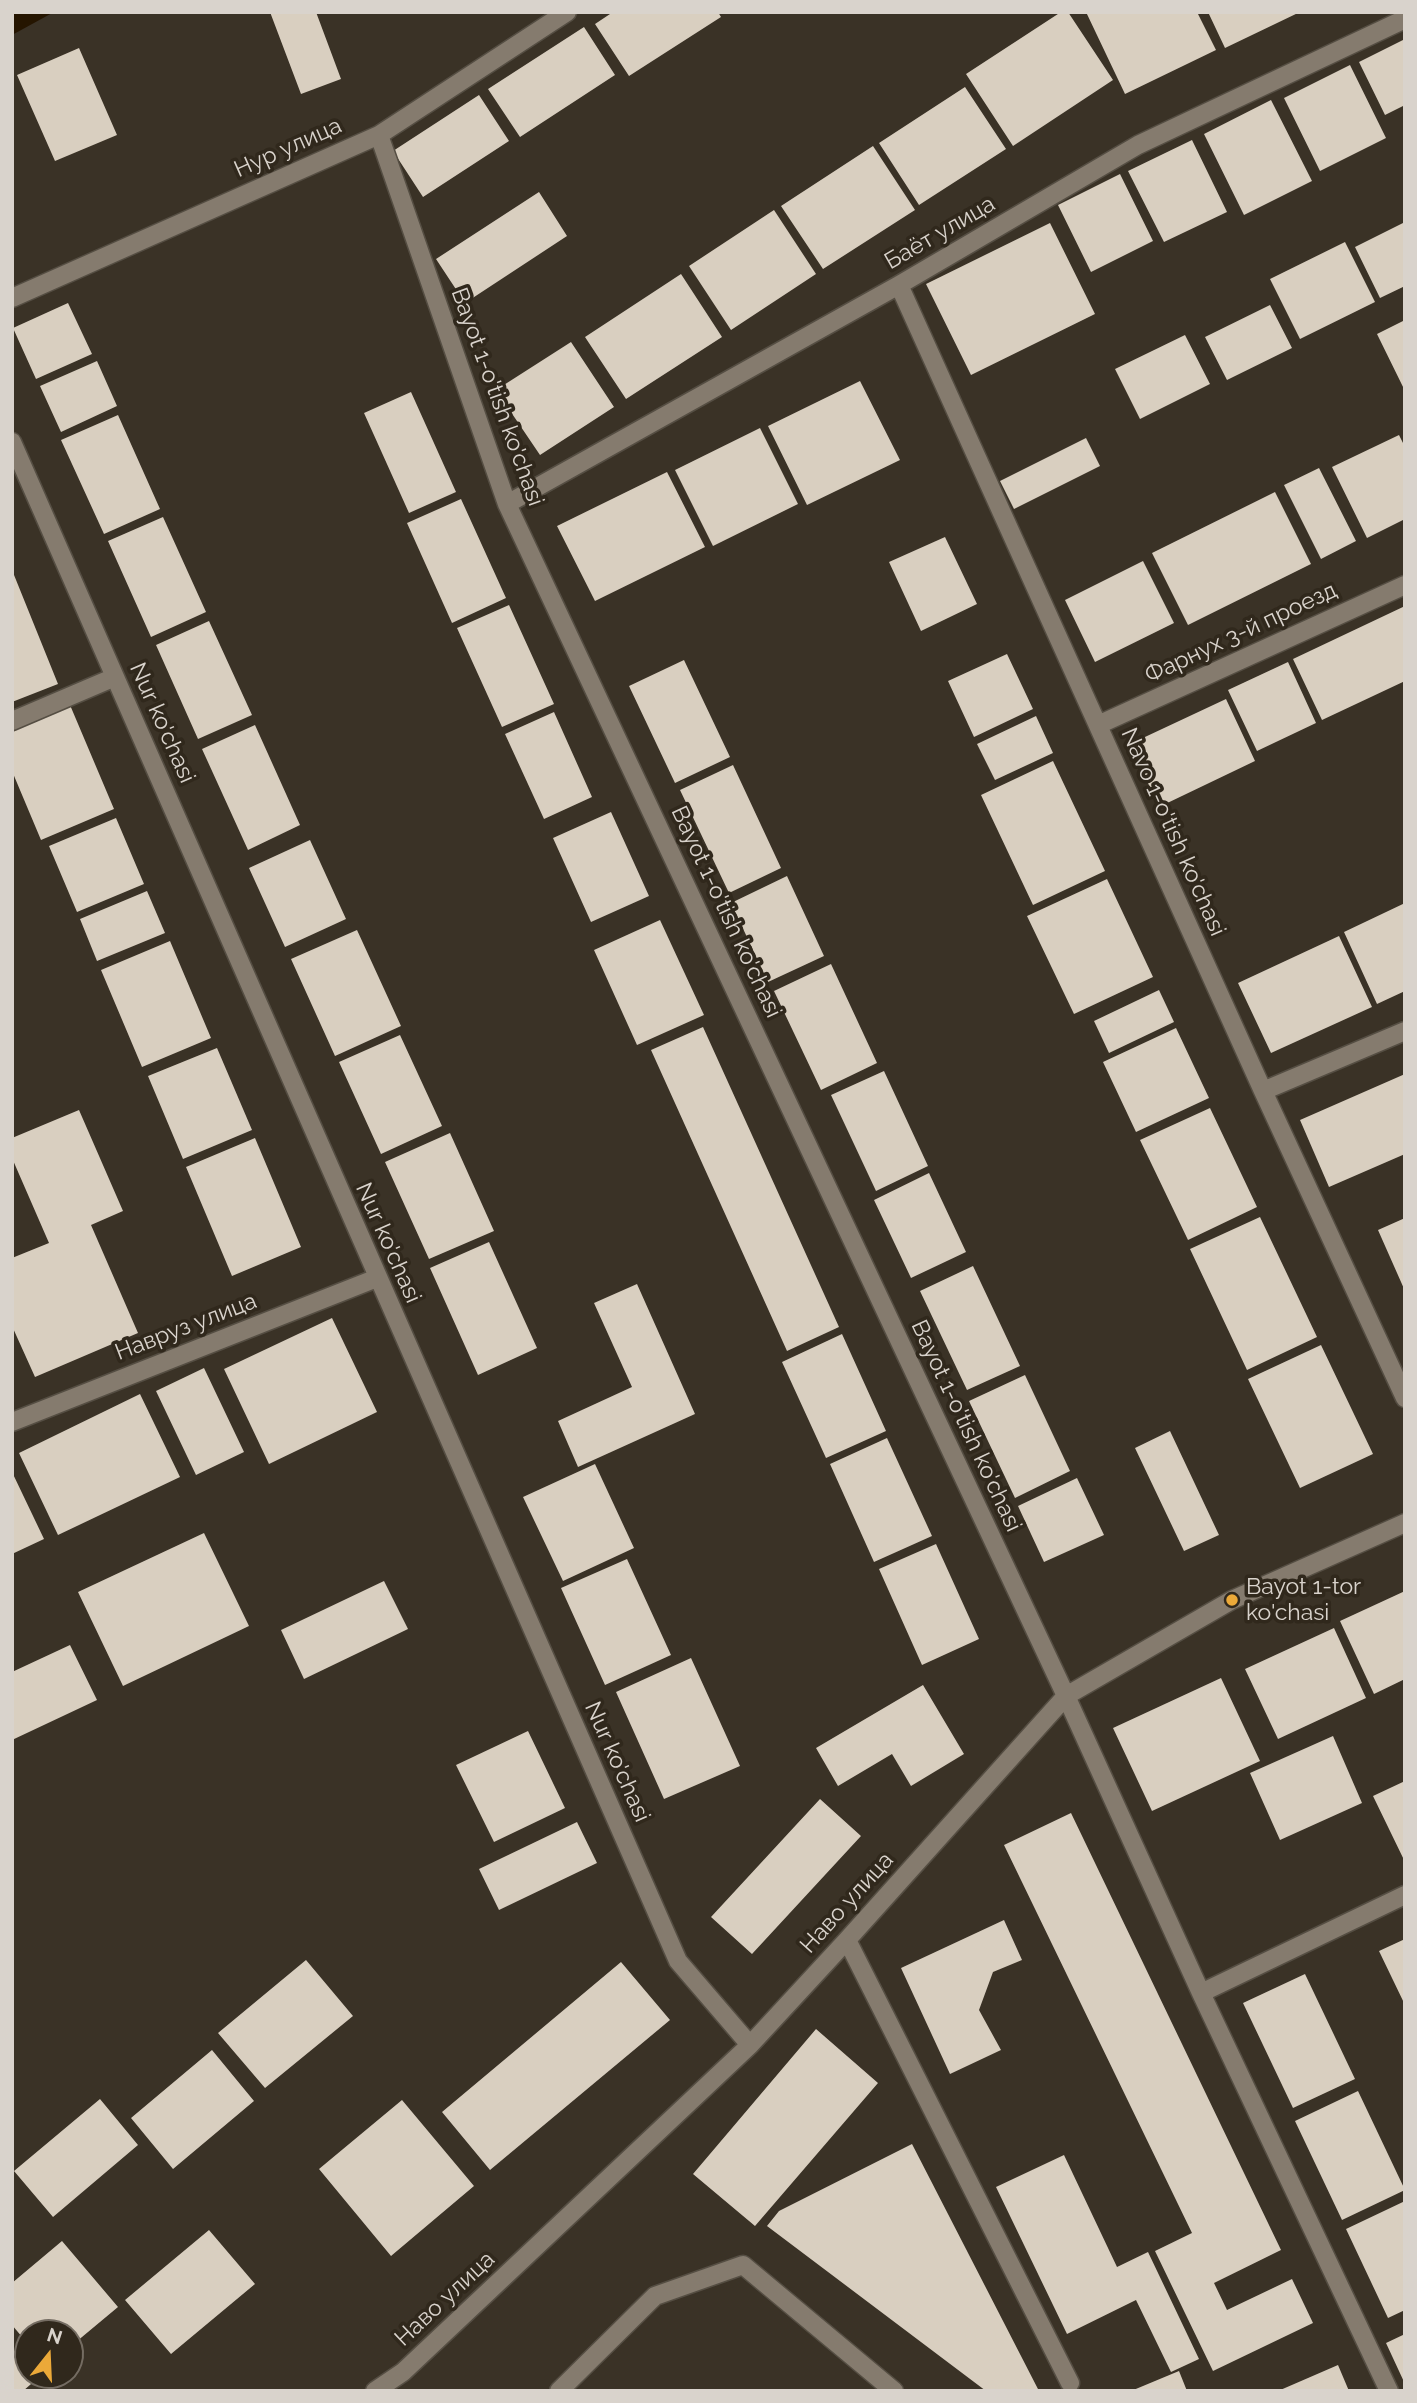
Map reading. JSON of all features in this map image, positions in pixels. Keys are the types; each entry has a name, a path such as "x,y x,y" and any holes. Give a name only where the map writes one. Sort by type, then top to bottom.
{"street":[{"name":"Нур улица","path":"12,298 379,135 568,12"},
{"name":"Баёт улица","path":"507,504 899,285 1138,145 1405,19"},
{"name":"Bayot 1-o'tish ko'chasi","path":"379,135 507,504 1389,2391"},
{"name":"Navo 1-o'tish ko'chasi","path":"899,285 1263,1091 1405,1398"},
{"name":"Nur ko'chasi","path":"12,442 678,1961 750,2045"},
{"name":"Фарнух 3-й проезд","path":"1098,725 1405,585"},
{"path":"12,720 115,677"},
{"path":"1263,1091 1405,1031"},
{"name":"Навруз улица","path":"12,1422 377,1278"},
{"name":"Наво улица","path":"375,2391 403,2372 750,2045 1066,1696 1232,1600 1405,1523"},
{"path":"1201,1993 1405,1895"},
{"path":"847,1940 1070,2383"},
{"path":"559,2391 655,2295 743,2265 894,2391"}],"shaded area":[{"path":"12,12 54,12 12,35"}],"building":[{"path":"270,12 316,12 341,79 301,94"},
{"path":"613,12 718,12 721,17 629,76 595,24"},
{"path":"1061,12 1068,12 1113,80 1013,146 966,74"},
{"path":"1086,12 1197,12 1216,50 1125,94"},
{"path":"1208,12 1300,12 1225,48"},
{"path":"584,27 615,75 520,137 488,89"},
{"path":"1405,39 1405,105 1385,115 1359,62"},
{"path":"79,48 117,135 55,161 17,75"},
{"path":"1350,65 1386,138 1320,171 1284,98"},
{"path":"965,87 1006,149 919,205 879,143"},
{"path":"479,95 509,141 423,197 393,151"},
{"path":"1271,100 1312,181 1244,215 1204,134"},
{"path":"1192,140 1227,212 1164,242 1128,171"},
{"path":"873,146 915,210 823,269 781,206"},
{"path":"1120,174 1153,241 1091,272 1058,205"},
{"path":"539,192 567,236 465,303 436,259"},
{"path":"774,210 816,274 731,330 689,266"},
{"path":"1405,222 1405,286 1380,298 1355,247"},
{"path":"1050,223 1095,314 971,375 926,284"},
{"path":"1345,242 1375,302 1300,339 1270,279"},
{"path":"681,274 722,337 626,399 585,337"},
{"path":"68,303 92,354 36,379 13,328"},
{"path":"1270,305 1292,348 1227,380 1205,337"},
{"path":"1405,320 1405,391 1377,334"},
{"path":"1185,335 1210,384 1140,419 1115,369"},
{"path":"571,342 614,407 540,455 496,390"},
{"path":"97,361 117,406 61,432 40,386"},
{"path":"860,381 900,460 807,505 768,426"},
{"path":"411,392 456,492 409,513 364,413"},
{"path":"118,415 160,509 104,534 61,440"},
{"path":"760,428 798,504 713,546 675,470"},
{"path":"1399,435 1405,447 1405,519 1367,538 1332,467"},
{"path":"1086,438 1100,466 1014,509 1000,481"},
{"path":"1319,468 1356,541 1321,559 1284,485"},
{"path":"667,472 705,547 595,601 557,526"},
{"path":"1275,492 1311,564 1188,625 1152,553"},
{"path":"461,499 506,598 452,623 407,523"},
{"path":"163,517 206,612 151,637 108,541"},
{"path":"945,537 977,604 921,631 889,562"},
{"path":"1143,561 1174,623 1095,662 1065,600"},
{"path":"12,570 58,684 12,702"},
{"path":"509,605 554,704 502,727 457,628"},
{"path":"1405,606 1405,681 1322,720 1293,659"},
{"path":"209,621 252,715 198,739 156,645"},
{"path":"1007,654 1033,709 974,737 948,681"},
{"path":"684,660 730,757 675,783 629,686"},
{"path":"1288,662 1316,723 1257,751 1228,690"},
{"path":"1226,699 1255,761 1159,807 1130,744"},
{"path":"70,705 114,809 41,840 12,771 12,729"},
{"path":"554,712 592,797 544,819 505,734"},
{"path":"1036,716 1053,753 995,780 977,744"},
{"path":"255,725 300,825 248,850 202,749"},
{"path":"1053,761 1105,871 1033,905 981,795"},
{"path":"733,765 781,868 729,893 680,790"},
{"path":"611,812 649,896 591,922 553,838"},
{"path":"116,818 144,884 77,912 49,846"},
{"path":"310,840 346,919 285,947 249,868"},
{"path":"787,876 824,956 768,982 731,903"},
{"path":"1107,879 1153,977 1074,1014 1027,916"},
{"path":"147,891 165,933 97,961 80,919"},
{"path":"1405,903 1405,991 1377,1004 1344,932"},
{"path":"660,920 704,1015 637,1045 594,950"},
{"path":"357,930 401,1026 335,1056 291,959"},
{"path":"1339,936 1372,1007 1271,1053 1238,983"},
{"path":"170,941 211,1038 142,1067 101,970"},
{"path":"831,964 877,1063 821,1090 774,991"},
{"path":"1159,990 1174,1022 1109,1053 1094,1021"},
{"path":"703,1027 839,1327 787,1351 651,1050"},
{"path":"1176,1028 1209,1098 1136,1132 1103,1062"},
{"path":"400,1035 442,1126 381,1154 339,1062"},
{"path":"217,1048 252,1130 183,1159 148,1076"},
{"path":"884,1071 928,1166 876,1191 831,1095"},
{"path":"1405,1074 1405,1154 1329,1187 1300,1120"},
{"path":"1210,1108 1257,1207 1188,1240 1140,1140"},
{"path":"79,1110 123,1211 91,1225 138,1333 35,1377 12,1326 12,1258 49,1243 12,1158 12,1138"},
{"path":"450,1133 494,1231 429,1259 385,1162"},
{"path":"255,1138 301,1247 232,1276 186,1167"},
{"path":"929,1173 966,1252 911,1278 874,1200"},
{"path":"1260,1217 1317,1337 1247,1370 1190,1249"},
{"path":"1405,1218 1405,1291 1378,1230"},
{"path":"489,1242 537,1348 478,1375 430,1268"},
{"path":"973,1266 1020,1366 967,1390 920,1291"},
{"path":"637,1284 695,1414 578,1467 558,1421 632,1387 594,1303"},
{"path":"332,1318 377,1412 269,1464 224,1369"},
{"path":"842,1334 886,1431 826,1458 782,1362"},
{"path":"1321,1345 1373,1454 1300,1488 1248,1379"},
{"path":"204,1368 244,1452 196,1475 156,1391"},
{"path":"1025,1375 1070,1471 1015,1498 969,1401"},
{"path":"140,1394 180,1477 58,1535 19,1453"},
{"path":"1170,1431 1219,1535 1184,1551 1135,1448"},
{"path":"887,1438 932,1536 874,1562 830,1464"},
{"path":"595,1464 634,1548 563,1581 523,1497"},
{"path":"12,1472 44,1539 12,1554"},
{"path":"1077,1478 1104,1535 1044,1562 1018,1506"},
{"path":"204,1533 249,1626 123,1686 78,1592"},
{"path":"936,1544 979,1639 922,1665 879,1569"},
{"path":"627,1559 671,1655 605,1685 561,1588"},
{"path":"384,1581 408,1629 304,1679 281,1630"},
{"path":"1405,1591 1405,1679 1374,1694 1340,1621"},
{"path":"1334,1628 1366,1698 1278,1739 1245,1669"},
{"path":"70,1645 97,1700 12,1740 12,1672"},
{"path":"691,1658 740,1766 664,1799 616,1692"},
{"path":"1221,1678 1260,1761 1152,1811 1113,1728"},
{"path":"923,1685 964,1754 911,1786 892,1754 838,1786 816,1748"},
{"path":"528,1731 565,1808 494,1842 456,1765"},
{"path":"1333,1736 1362,1803 1280,1840 1250,1773"},
{"path":"1405,1781 1405,1862 1373,1796"},
{"path":"820,1799 861,1836 752,1954 711,1917"},
{"path":"1071,1813 1281,2250 1214,2283 1227,2310 1292,2279 1313,2323 1213,2371 1155,2251 1192,2233 1004,1845"},
{"path":"577,1822 597,1863 499,1910 479,1869"},
{"path":"1004,1920 1022,1960 993,1972 979,2010 1001,2050 950,2074 901,1968"},
{"path":"1405,1939 1405,2005 1379,1951"},
{"path":"306,1960 353,2016 265,2088 218,2033"},
{"path":"621,1962 670,2020 490,2170 442,2112"},
{"path":"1305,1974 1355,2079 1293,2108 1243,2003"},
{"path":"816,2029 878,2083 755,2226 693,2174"},
{"path":"212,2050 254,2101 173,2169 131,2118"},
{"path":"1358,2091 1405,2190 1342,2220 1295,2121"},
{"path":"100,2099 138,2145 53,2217 14,2171"},
{"path":"402,2100 474,2186 391,2256 319,2169"},
{"path":"912,2144 1039,2391 986,2391 767,2226 779,2211"},
{"path":"1064,2155 1117,2267 1148,2252 1199,2359 1171,2372 1136,2300 1067,2334 996,2187"},
{"path":"1405,2201 1405,2310 1388,2318 1346,2229"},
{"path":"209,2230 255,2284 171,2354 125,2300"},
{"path":"62,2241 118,2307 84,2335 84,2319 14,2319 14,2327 12,2283"},
{"path":"1405,2334 1405,2384 1386,2343"},
{"path":"12,2348 14,2389 25,2389 12,2391"},
{"path":"1338,2365 1349,2391 1278,2391"},
{"path":"1179,2371 1187,2391 1131,2391"}],"place":[{"name":"Bayot 1-tor ko'chasi","path":"1232,1600"}]}
